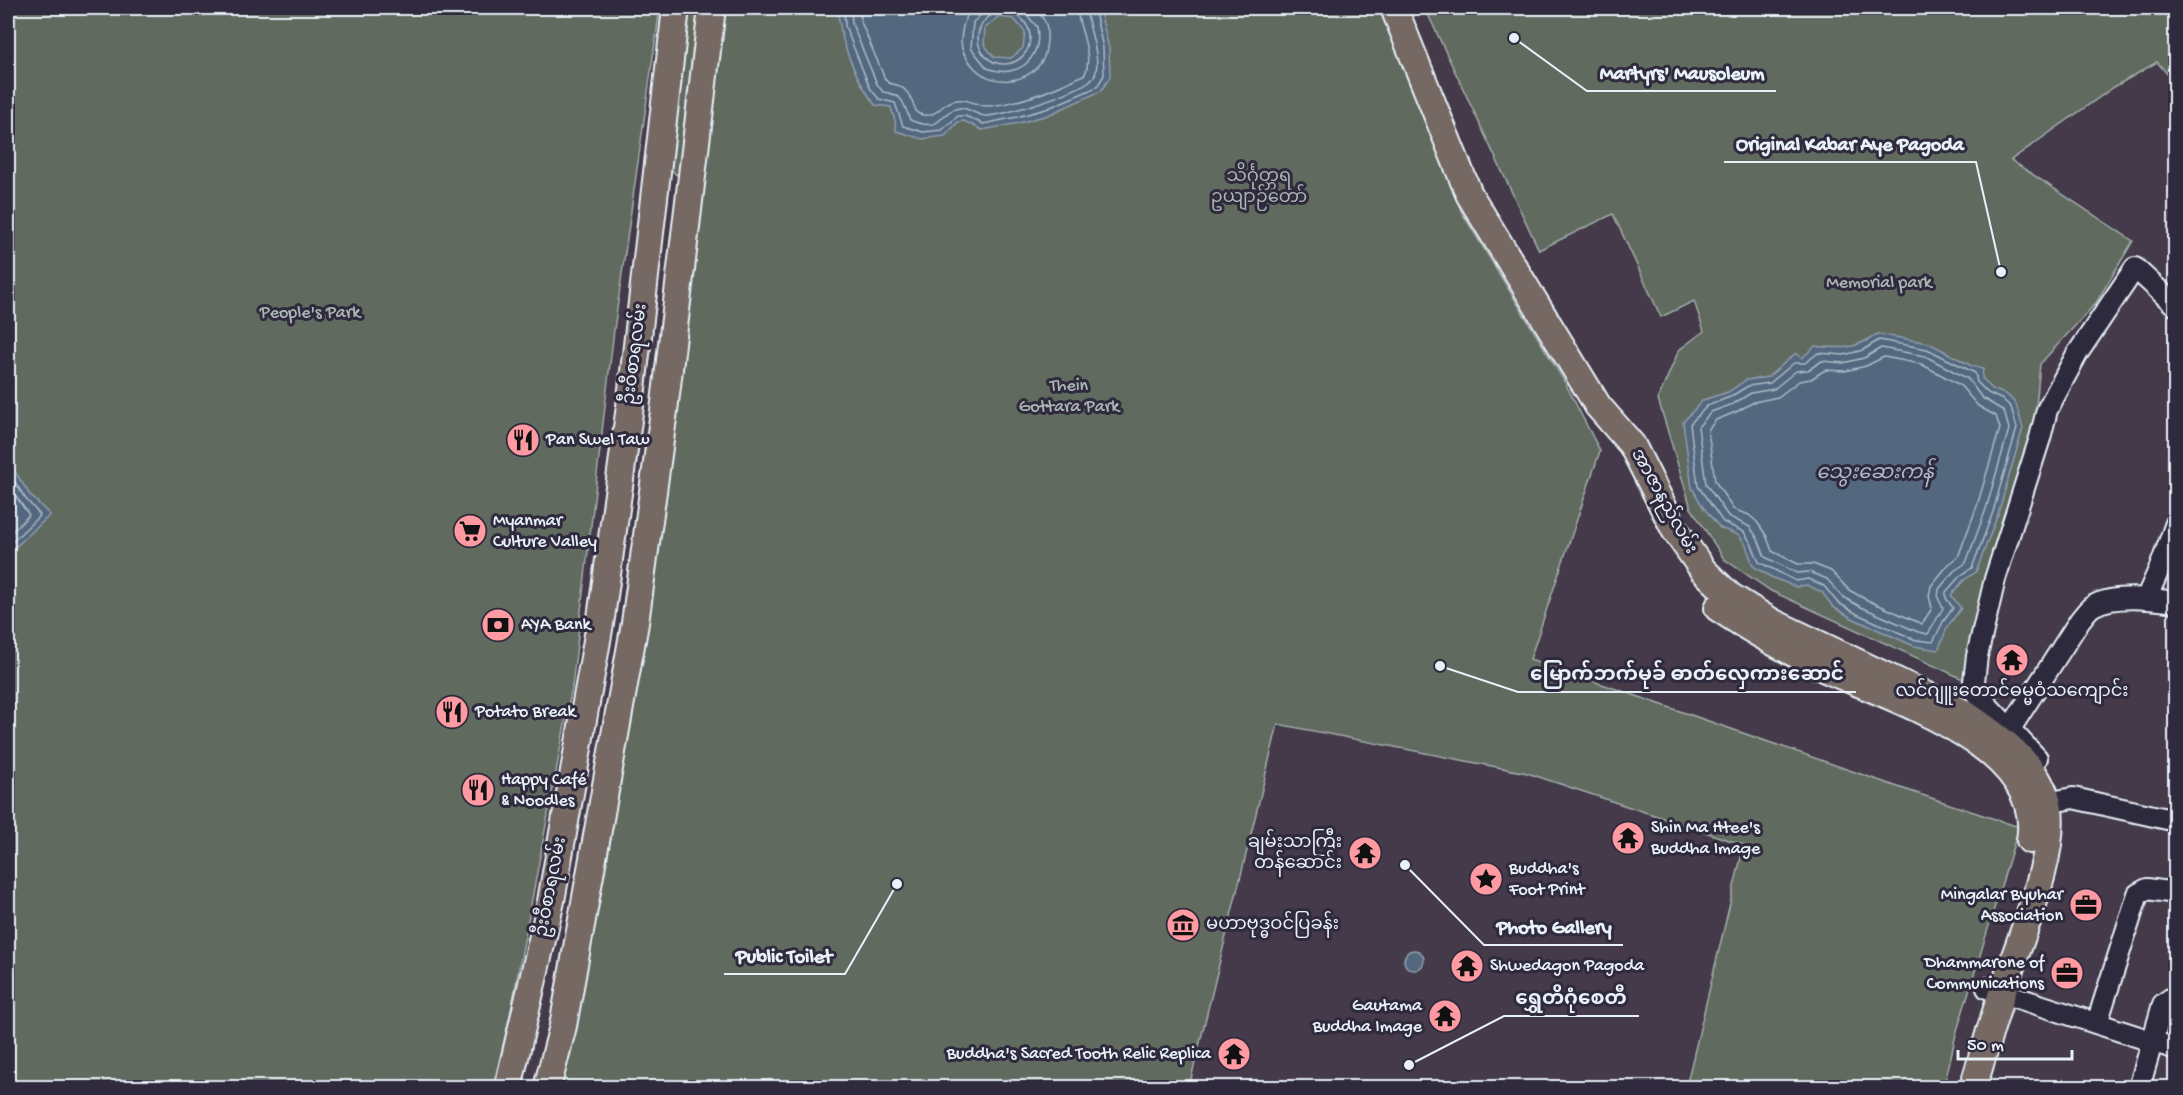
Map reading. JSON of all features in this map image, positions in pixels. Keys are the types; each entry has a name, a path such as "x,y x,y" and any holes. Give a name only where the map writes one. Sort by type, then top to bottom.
{"main road":[{"name":"ဦးဝီစာရလမ်း","path":"508,1088 551,901 601,618 630,406 676,8"},
{"name":"ဦးဝီစာရလမ်း","path":"547,1088 563,1026 635,622 691,191 712,8"},
{"name":"အာဇာနည်လမ်း","path":"1394,8 1469,195 1598,406 1632,445 1697,576 1772,622 1823,657 1990,730 2015,752 2033,774 2045,797 2049,832 2030,912 1994,991 1957,1088"},
{"path":"655,187 691,191"},
{"name":"အာဇာနည်လမ်း","path":"1947,713 2005,766 2024,792 2033,825 1973,1088"}],"street":[{"path":"2175,306 2135,268 2077,354 2047,410 1995,579 1973,690 2043,766 2045,797 2073,798 2175,821"},
{"path":"2146,599 2161,565 2175,523"},
{"path":"2010,729 2080,620 2091,607 2105,601 2146,599 2175,602"},
{"path":"2097,1023 2138,894 2147,890 2175,893"},
{"path":"1994,991 2175,1049"},
{"path":"2139,1088 2163,1004 2175,995"}],"green space":[{"name":"People's Park","path":"8,8 660,8 614,330 572,687 510,1016 493,1087 8,1087"},
{"path":"683,8 705,8 685,166 676,175 667,164"},
{"name":"Thein Gottara Park","path":"720,8 1389,8 1461,211 1563,379 1600,451 1530,659 2019,827 1956,1034 1944,1087 1686,1087 1744,845 1527,773 1278,724 1189,1087 553,1088 663,513 696,258"},
{"name":"Memorial park","path":"1425,8 2175,8 2175,83 2157,62 2114,87 2011,160 2133,241 2096,303 2040,364 2035,418 1965,680 1771,591 1724,559 1691,508 1658,399 1679,350 1704,331 1694,301 1661,317 1613,214 1539,250"}],"water":[{"path":"838,8 1099,8 1109,48 1110,77 1101,91 1048,115 982,130 964,121 958,122 945,136 922,139 896,131 891,107 875,105 849,58","holes":["998,17 1014,19 1025,32 1023,48 1011,58 994,57 984,44 985,28"]},
{"name":"သွေးဆေးကန်","path":"1878,334 1929,343 1972,366 1983,369 1982,378 1992,389 2007,395 2016,404 2023,428 1998,514 1976,572 1964,580 1951,595 1961,608 1948,626 1938,650 1914,646 1854,619 1833,607 1822,592 1807,585 1796,587 1771,577 1753,566 1746,545 1739,535 1720,528 1703,507 1692,488 1683,422 1703,400 1728,392 1746,380 1768,377 1796,353 1802,358 1815,346 1834,348 1855,346"},
{"path":"8,461 30,495 50,515 8,554"},
{"path":"1414,950 1421,953 1424,960 1421,967 1414,970 1407,967 1404,960 1407,953"}],"place":[{"name":"Martyrs' Mausoleum","path":"1514,38"},
{"name":"Original Kabar Aye Pagoda","path":"2001,272"},
{"name":"Pan Swel Taw","path":"523,440"},
{"name":"Myanmar Culture Valley","path":"470,531"},
{"name":"AYA Bank","path":"498,625"},
{"name":"လင်ဂျူးတောင်ဓမ္မဝံသကျောင်း","path":"2012,660"},
{"name":"မြောက်ဘက်မုခ် ဓာတ်လှေကားဆောင်","path":"1440,666"},
{"name":"Potato Break","path":"452,712"},
{"name":"Happy Café & Noodles","path":"478,790"},
{"name":"Shin Ma Htee's Buddha Image","path":"1628,838"},
{"name":"ချမ်းသာကြီး တန်ဆောင်း","path":"1365,853"},
{"name":"Photo Gallery","path":"1405,865"},
{"name":"Buddha's Foot Print","path":"1486,879"},
{"name":"Public Toilet","path":"897,884"},
{"name":"Mingalar Byuhar Association","path":"2086,905"},
{"name":"မဟာဗုဒ္ဓဝင်ပြခန်း","path":"1183,925"},
{"name":"Shwedagon Pagoda","path":"1467,966"},
{"name":"Dhammarone of Communications","path":"2067,973"},
{"name":"Gautama Buddha Image","path":"1445,1016"},
{"name":"Buddha's Sacred Tooth Relic Replica","path":"1234,1054"},
{"name":"ရွှေတိဂုံစေတီ","path":"1409,1065"}],"park label":[{"name":"သိင်္ဂုတ္တရ ဥယျာဉ်တော်","path":"1259,187"}]}
